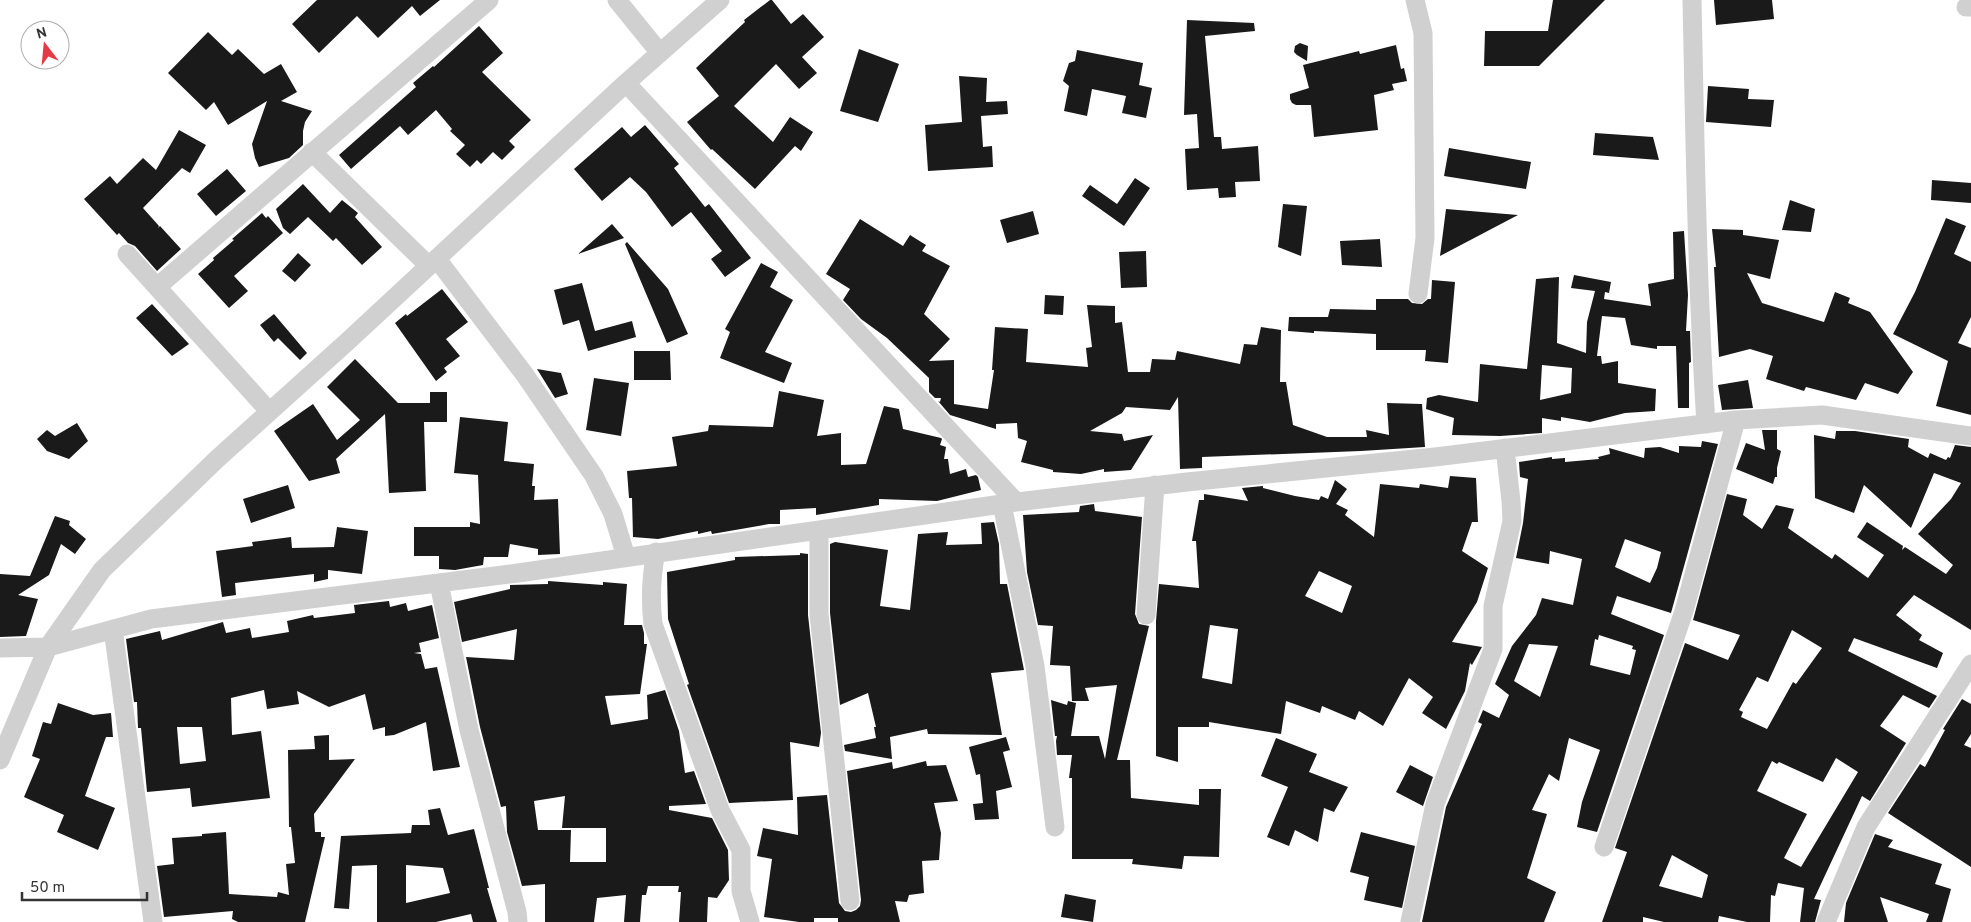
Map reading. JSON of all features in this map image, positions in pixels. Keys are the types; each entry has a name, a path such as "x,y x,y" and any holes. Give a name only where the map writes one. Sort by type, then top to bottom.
{"street":[{"path":"157,287 489,0"},
{"path":"617,0 660,53"},
{"path":"0,760 48,646 102,570 153,519 268,411 348,341 626,83 720,0"},
{"path":"1415,0 1423,33 1425,238 1418,294"},
{"path":"1692,0 1696,215 1706,424"},
{"path":"626,83 1009,503 1035,666 1055,827"},
{"path":"312,152 433,262 525,375 594,476 613,514 626,557"},
{"path":"127,254 268,411"},
{"path":"0,648 48,646 151,619 439,583 1009,503 1155,485 1505,448 1736,420 1822,415 1971,436"},
{"path":"1604,847 1684,611 1736,420"},
{"path":"1410,922 1435,804 1493,649 1493,606 1512,521 1505,448"},
{"path":"1146,615 1155,485"},
{"path":"819,530 819,614 850,901"},
{"path":"656,552 651,578 650,601 653,624 720,810 741,850 741,891 750,922"},
{"path":"439,583 469,730 517,912 518,922"},
{"path":"113,629 153,922"},
{"path":"1826,922 1866,828 1971,664"}],"building":[{"path":"317,0 440,0 420,16 412,6 378,38 357,16 319,53 292,24"},
{"path":"772,0 791,24 803,14 824,37 802,57 817,73 799,89 776,64 734,106 773,142 790,117 813,132 801,151 795,146 755,189 711,150 687,122 719,96 696,68 745,22 744,20"},
{"path":"1553,0 1605,0 1539,66 1484,66 1485,31 1548,31"},
{"path":"1714,0 1772,0 1774,19 1716,25"},
{"path":"1187,20 1254,23 1255,31 1205,36 1214,137 1221,137 1222,149 1258,146 1260,181 1235,182 1236,197 1219,198 1218,188 1187,190 1185,149 1199,148 1197,114 1184,115"},
{"path":"479,26 503,53 482,72 531,120 509,141 515,147 502,160 493,152 481,164 477,160 470,167 456,154 465,145 450,131 452,129 436,110 408,135 400,126 351,169 339,155 416,87 413,83 434,67"},
{"path":"208,32 232,55 238,49 264,74 281,64 297,92 281,101 312,111 305,122 303,145 289,158 259,167 255,158 252,144 267,101 228,125 214,102 206,110 168,73"},
{"path":"1300,43 1308,46 1307,61 1294,52 1295,46"},
{"path":"1396,45 1401,69 1404,68 1407,81 1392,84 1394,90 1374,95 1378,130 1314,137 1311,105 1296,105 1290,99 1290,94 1309,88 1303,65 1359,51 1360,54"},
{"path":"859,49 899,64 878,122 840,111"},
{"path":"1077,50 1143,63 1139,85 1152,88 1146,118 1122,113 1126,96 1092,89 1087,116 1064,111 1069,86 1063,81 1069,63 1075,61"},
{"path":"959,76 987,78 986,102 1007,101 1008,114 981,116 983,147 992,146 993,167 928,171 925,125 962,122"},
{"path":"1708,86 1749,89 1748,99 1774,100 1771,127 1706,122"},
{"path":"645,125 679,164 674,168 705,207 709,204 751,258 725,277 711,259 722,251 691,212 672,227 646,192 630,177 602,201 574,169 622,127 631,137"},
{"path":"179,130 206,145 190,173 182,168 143,208 159,226 158,228 160,226 181,249 157,271 135,246 128,243 119,233 117,235 84,199 110,176 117,184 143,158 156,170"},
{"path":"1595,133 1653,137 1659,160 1593,155"},
{"path":"1449,148 1531,162 1526,189 1444,176"},
{"path":"227,169 246,191 216,216 197,194"},
{"path":"1135,178 1150,188 1124,226 1082,196 1090,185 1117,204"},
{"path":"1932,180 1971,183 1971,203 1931,200"},
{"path":"303,184 330,213 342,200 358,213 355,217 382,247 362,265 336,238 333,241 308,217 290,234 283,228 276,209"},
{"path":"1790,200 1815,209 1811,232 1782,230"},
{"path":"1283,204 1307,206 1301,256 1278,247"},
{"path":"1446,209 1518,215 1440,256"},
{"path":"1033,211 1039,234 1007,243 1000,220"},
{"path":"262,213 266,218 268,216 283,233 234,276 248,291 229,308 198,274 234,240 232,239"},
{"path":"1946,218 1966,226 1954,254 1971,262 1971,317 1958,343 1971,348 1971,415 1936,406 1948,361 1893,334 1915,292"},
{"path":"860,219 903,246 910,235 926,245 922,251 950,266 924,314 950,339 929,361 954,360 954,404 988,409 994,370 992,370 995,327 1028,329 1026,362 1088,367 1086,348 1092,347 1087,305 1115,306 1115,323 1122,322 1128,372 1150,372 1152,359 1175,360 1177,351 1240,364 1244,344 1257,345 1261,327 1281,330 1280,382 1286,382 1293,425 1327,437 1367,437 1366,430 1389,435 1387,403 1422,404 1425,447 1202,457 1202,468 1180,469 1178,397 1170,410 1126,407 1122,413 1090,431 1122,434 1124,441 1153,435 1131,470 1104,472 1104,469 1081,474 1053,472 1053,470 1021,462 1027,441 1018,438 1017,423 996,424 996,429 950,415 938,401 940,402 941,398 935,398 929,392 929,378 887,338 861,319 843,300 850,289 826,274"},
{"path":"612,224 624,238 578,254"},
{"path":"1712,229 1743,230 1743,235 1779,240 1770,279 1747,273 1762,303 1824,322 1835,292 1850,298 1848,303 1870,312 1913,372 1898,394 1865,383 1856,400 1806,387 1804,391 1766,379 1773,356 1750,349 1719,357 1714,267 1716,267"},
{"path":"1684,231 1688,295 1686,331 1690,331 1691,362 1689,363 1689,408 1678,408 1676,346 1657,346 1657,349 1631,345 1625,318 1602,316 1597,356 1601,356 1602,364 1618,361 1618,383 1656,389 1655,411 1625,413 1590,422 1561,417 1561,421 1542,418 1542,433 1500,436 1452,435 1454,418 1426,409 1427,398 1439,395 1478,402 1480,364 1527,369 1536,279 1559,277 1557,343 1586,353 1587,322 1595,291 1571,288 1574,275 1611,282 1609,293 1605,292 1604,299 1651,306 1648,284 1674,279 1673,232","holes":["1542,365 1572,368 1571,393 1540,400"]},
{"path":"1380,239 1382,267 1342,265 1340,241"},
{"path":"627,242 668,289 688,334 667,343 625,244"},
{"path":"1146,251 1147,287 1121,288 1119,252"},
{"path":"298,253 311,265 295,282 282,271"},
{"path":"761,263 778,272 770,287 793,300 765,352 792,363 784,383 720,358 730,332 725,329"},
{"path":"1432,280 1455,282 1448,363 1425,361 1426,350 1376,350 1376,334 1288,331 1289,317 1328,317 1330,309 1376,310 1376,299 1408,299 1412,303 1422,304 1431,299"},
{"path":"582,283 595,331 632,321 636,337 588,351 579,320 563,325 554,290"},
{"path":"442,289 468,322 446,339 460,356 444,368 447,372 436,381 395,323"},
{"path":"1045,295 1064,296 1063,315 1044,314"},
{"path":"152,304 189,344 172,356 136,318"},
{"path":"274,314 307,353 300,360 278,338 274,342 260,325"},
{"path":"634,351 670,351 671,380 634,380"},
{"path":"355,359 398,403 430,403 430,392 447,392 447,422 424,422 426,491 389,493 385,414 336,459 340,473 309,481 274,431 313,404 337,440 360,420 327,387"},
{"path":"537,369 561,373 568,394 555,398"},
{"path":"594,378 629,383 621,436 586,430"},
{"path":"1748,380 1753,408 1722,410 1718,385"},
{"path":"779,391 824,400 817,436 841,433 841,465 866,464 884,406 899,409 903,429 941,438 940,445 946,447 944,459 948,459 950,474 966,469 968,477 976,475 978,477 981,490 937,501 879,499 879,505 816,515 816,508 780,510 780,524 769,524 712,534 711,531 698,534 698,531 658,539 633,537 632,498 629,498 627,471 677,466 672,437 708,431 709,425 773,427"},
{"path":"460,417 508,422 504,461 534,464 532,486 535,486 534,500 558,499 560,554 538,555 538,549 510,544 508,557 484,557 483,565 455,570 439,569 439,556 414,556 414,527 470,527 470,522 480,524 478,475 454,473"},
{"path":"77,423 88,441 69,459 47,451 37,439 47,430 55,436"},
{"path":"1762,430 1777,430 1777,449 1781,451 1777,477 1775,477 1773,484 1736,469 1746,443 1765,450"},
{"path":"1836,431 1855,431 1909,439 1908,447 1928,458 1930,453 1946,460 1948,457 1950,458 1955,445 1971,447 1971,630 1914,595 1896,615 1922,635 1919,640 1943,653 1937,668 1854,638 1848,651 1937,696 1929,708 1903,695 1880,726 1906,743 1870,801 1862,796 1814,899 1821,900 1815,922 1800,922 1804,888 1778,883 1775,896 1771,895 1770,922 1747,922 1719,916 1718,922 1664,922 1643,917 1643,922 1602,922 1627,852 1615,848 1685,643 1728,660 1740,635 1693,620 1727,494 1747,499 1743,515 1762,529 1776,505 1794,509 1788,528 1832,559 1835,554 1868,578 1884,555 1857,537 1867,522 1903,546 1902,550 1905,547 1946,574 1953,565 1918,534 1951,499 1961,483 1934,473 1911,528 1864,485 1854,513 1815,498 1814,435 1835,439","holes":["1792,630 1822,648 1796,684 1793,682 1767,729 1741,717 1743,712 1739,710 1757,677 1768,682","1836,758 1858,772 1801,867 1784,858 1807,814 1757,791 1772,761 1777,764 1779,762 1823,782","1672,855 1708,875 1702,898 1659,886"]},
{"path":"1702,441 1718,444 1671,613 1617,596 1611,614 1664,635 1597,832 1577,827 1582,802 1600,750 1569,738 1559,781 1549,774 1532,810 1547,814 1527,878 1556,892 1544,922 1422,922 1446,807 1482,724 1478,722 1483,710 1499,718 1509,695 1495,684 1512,646 1536,615 1542,598 1573,605 1582,559 1550,551 1549,564 1516,558 1523,523 1528,479 1520,477 1519,462 1552,457 1552,459 1565,458 1565,462 1599,459 1598,457 1610,454 1609,448 1644,458 1645,448 1660,447 1679,453 1679,446 1701,447","holes":["1625,539 1661,552 1657,568 1650,583 1615,567","1599,635 1633,646 1632,649 1636,650 1630,675 1590,665 1595,639 1598,640","1529,644 1558,646 1540,697 1514,681"]},
{"path":"1450,476 1476,478 1478,522 1472,522 1462,551 1488,568 1477,602 1452,642 1482,647 1472,665 1470,663 1465,691 1446,729 1422,713 1433,697 1409,678 1383,726 1359,711 1355,720 1322,706 1320,713 1286,701 1281,734 1209,722 1209,727 1178,727 1178,762 1156,756 1156,621 1159,584 1199,588 1196,541 1192,541 1199,500 1204,500 1204,494 1248,501 1242,488 1263,486 1263,488 1295,496 1319,500 1321,496 1328,499 1335,480 1347,489 1336,504 1348,510 1345,515 1374,537 1380,484 1419,488 1420,484 1448,488","holes":["1319,571 1352,586 1342,613 1305,596","1210,625 1238,629 1232,684 1202,678"]},
{"path":"288,485 295,508 251,523 243,499"},
{"path":"1094,504 1095,511 1142,517 1135,614 1139,624 1149,626 1117,760 1130,760 1131,798 1199,805 1199,789 1221,789 1219,857 1184,856 1182,869 1132,864 1133,859 1072,859 1072,778 1069,778 1072,755 1057,755 1057,736 1055,736 1051,700 1067,705 1068,701 1076,703 1071,736 1099,736 1105,759 1117,685 1085,688 1089,701 1072,701 1070,666 1050,665 1053,626 1038,625 1027,572 1023,515 1079,512 1080,506"},
{"path":"55,516 70,521 69,525 86,539 75,554 61,544 49,575 18,595 38,599 26,636 0,637 0,574 30,576"},
{"path":"994,522 999,544 1000,584 1007,584 1024,670 991,673 1002,735 928,734 927,729 890,737 892,759 845,751 844,745 876,738 874,727 876,727 868,693 840,705 830,613 830,544 835,542 888,550 880,606 910,610 918,534 948,532 946,545 982,544 981,523"},
{"path":"337,527 368,531 362,574 328,570 328,579 314,582 314,574 235,583 236,595 222,597 216,551 253,546 252,542 291,537 292,548 334,547"},
{"path":"800,553 808,554 808,615 821,733 819,747 790,742 793,800 729,803 687,685 689,684 668,619 667,572 735,560 735,557 800,555"},
{"path":"548,581 603,585 603,582 627,584 624,625 642,625 644,644 647,644 640,694 605,696 611,725 648,719 647,695 665,690 679,731 685,773 694,771 706,804 669,806 669,810 712,818 728,850 729,880 717,898 708,897 707,922 679,922 681,892 678,892 679,886 648,886 646,895 642,895 640,922 624,922 626,895 597,898 594,922 545,922 545,884 522,886 507,832 506,806 501,807 480,727 466,657 514,660 517,629 462,642 454,602 510,589 510,585 548,584","holes":["565,796 562,828 606,828 606,862 570,862 571,830 538,830 534,801"]},
{"path":"389,601 390,607 406,603 408,611 432,605 439,638 419,643 421,652 414,653 421,654 425,669 437,667 460,767 433,771 426,722 394,735 385,736 385,727 373,730 365,694 329,707 297,691 299,704 267,709 264,690 231,698 232,735 261,731 270,798 192,807 190,788 147,792 141,728 138,728 137,702 134,702 126,639 160,631 162,640 223,622 226,633 250,628 252,638 289,632 287,621 313,615 314,618 355,613 354,605","holes":["177,727 202,727 206,761 180,764"]},
{"path":"1962,699 1971,704 1971,734 1964,745 1971,748 1971,867 1888,813 1920,764 1925,767 1945,730 1943,729"},
{"path":"58,703 93,715 111,713 113,737 106,737 85,796 115,808 98,850 57,832 64,815 24,797 40,759 32,756 43,722 51,724"},
{"path":"329,735 329,760 355,759 314,814 315,832 321,832 321,837 325,837 305,922 238,922 232,919 233,911 164,917 157,866 174,864 172,838 226,832 229,894 277,897 278,892 289,895 286,864 295,863 291,827 289,827 288,750 315,749 314,736"},
{"path":"1006,737 1010,750 1003,752 1012,787 996,791 999,819 975,820 973,804 983,803 980,774 976,775 969,747"},
{"path":"1276,738 1317,754 1309,772 1348,787 1334,812 1324,808 1318,842 1295,830 1289,846 1267,837 1288,787 1261,776"},
{"path":"926,761 927,766 946,765 958,801 934,803 941,833 939,860 922,861 924,893 909,895 907,902 895,901 900,922 838,922 838,918 814,918 814,922 799,922 764,917 772,859 757,856 763,828 798,835 797,797 827,795 839,903 845,911 851,912 856,910 860,906 861,900 847,771 892,762 893,769"},
{"path":"1410,765 1433,777 1423,806 1396,792"},
{"path":"440,808 448,835 474,829 489,888 487,888 497,922 473,922 471,914 436,922 377,922 377,865 352,866 349,909 334,908 341,836 411,833 412,825 430,825 428,810","holes":["406,865 443,868 450,893 406,903"]},
{"path":"1361,832 1415,846 1402,908 1364,900 1369,877 1350,872"},
{"path":"1875,834 1893,840 1888,847 1942,864 1935,884 1951,889 1942,922 1926,922 1929,914 1880,897 1888,922 1844,922 1846,903"},
{"path":"1065,894 1096,900 1093,922 1061,917"}]}
